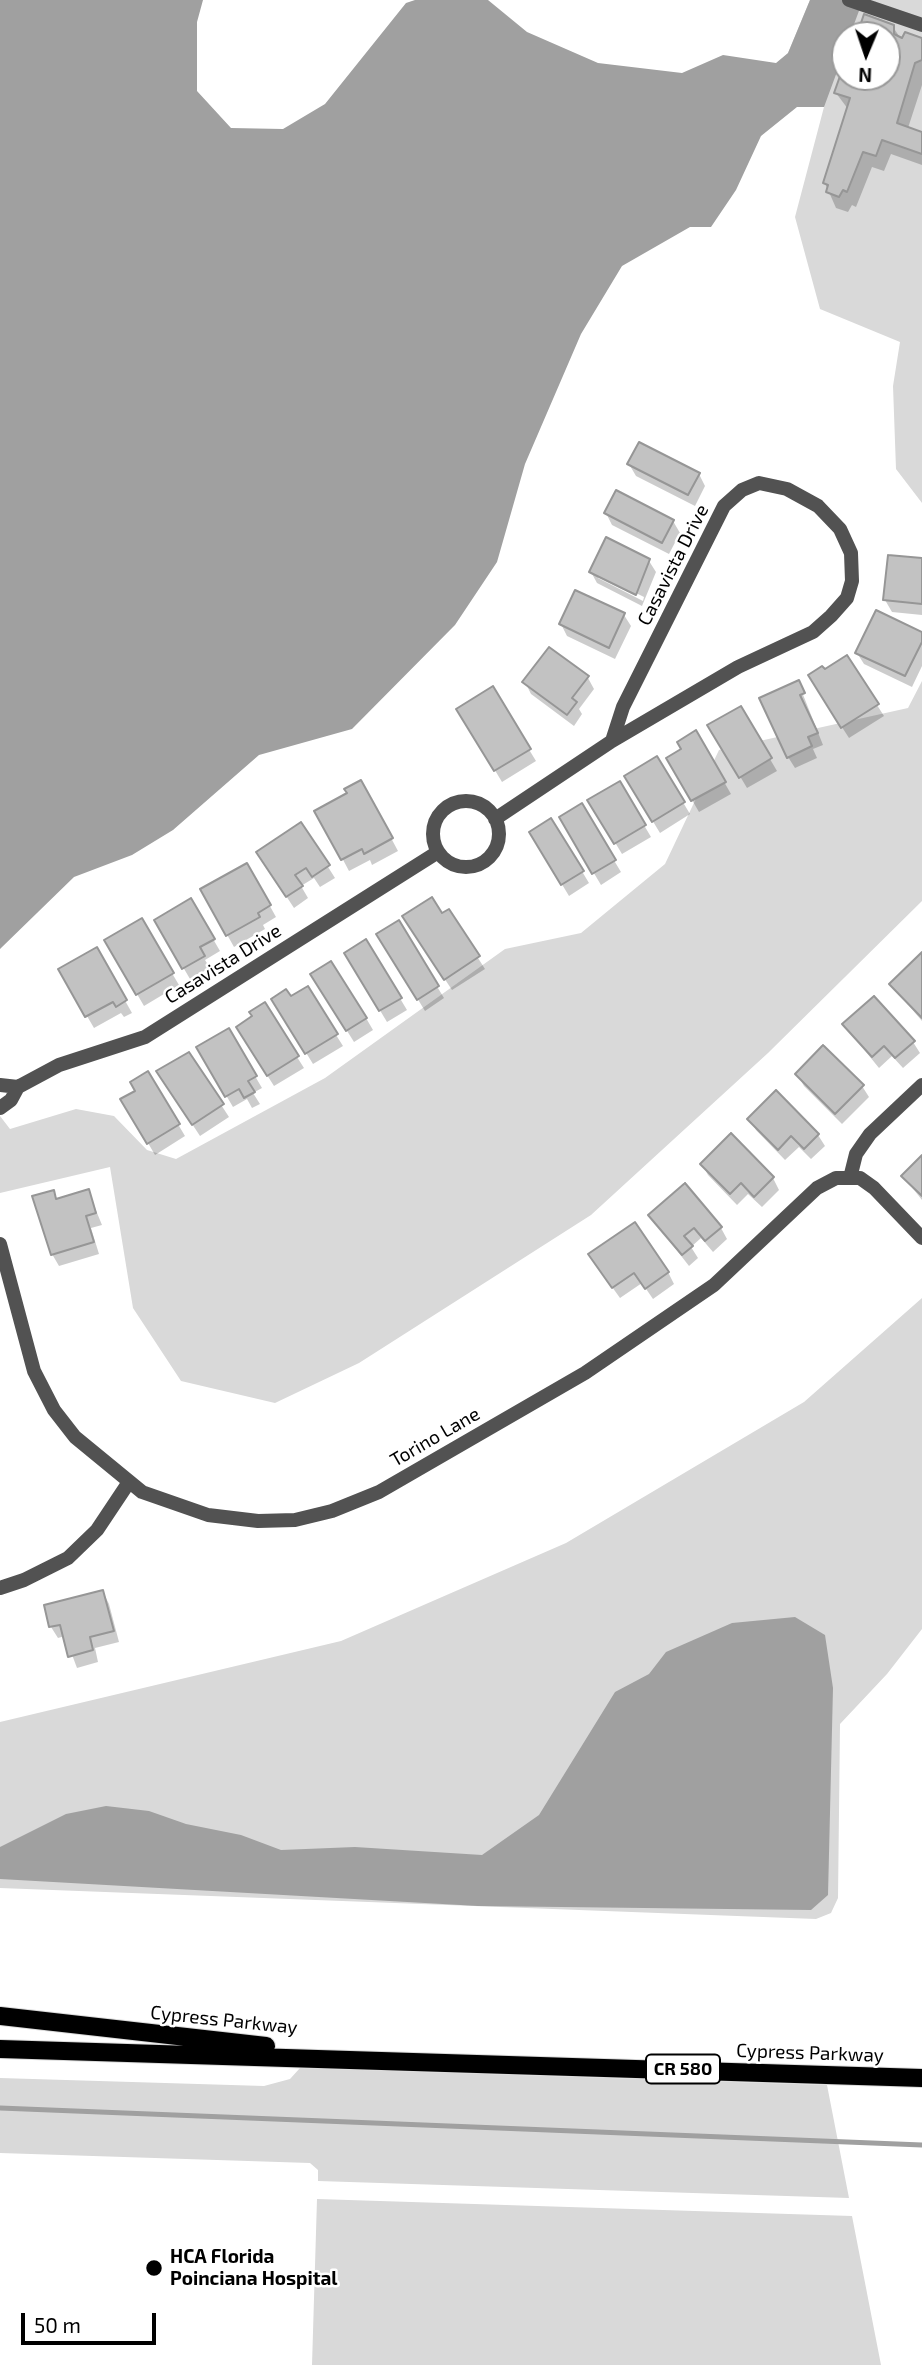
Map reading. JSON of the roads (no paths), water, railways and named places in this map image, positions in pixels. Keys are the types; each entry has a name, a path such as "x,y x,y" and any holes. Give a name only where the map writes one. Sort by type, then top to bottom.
{"main road":[{"name":"Cypress Parkway","path":"0,2016 181,2038 444,2062"},
{"name":"Cypress Parkway","path":"0,2049 922,2078"}],"street":[{"path":"849,0 922,25"},
{"name":"Casavista Drive","path":"495,819 612,741 738,667 813,632 848,598 852,581 851,554 840,529 818,506 788,489 759,483 741,490 724,506 623,707 612,741"},
{"path":"470,801 480,804 495,819 499,830 494,851 478,865 456,865 438,852 433,832 436,821 449,806 470,801"},
{"name":"Casavista Drive","path":"0,1108 10,1100 18,1087 59,1065 145,1037 438,852"},
{"path":"0,1085 18,1087"},
{"path":"922,1085 870,1135 856,1154 850,1178 860,1178 874,1188 922,1238"},
{"name":"Torino Lane","path":"0,1245 34,1371 54,1410 75,1437 142,1492 175,1505 208,1515 258,1521 295,1520 332,1511 379,1492 585,1373 714,1285 817,1188 836,1178 850,1178"},
{"path":"0,1588 24,1580 68,1558 97,1530 129,1482"}],"waterway":[{"path":"0,2108 922,2145"}],"place":[{"name":"HCA Florida Poinciana Hospital","path":"154,2268"}]}
